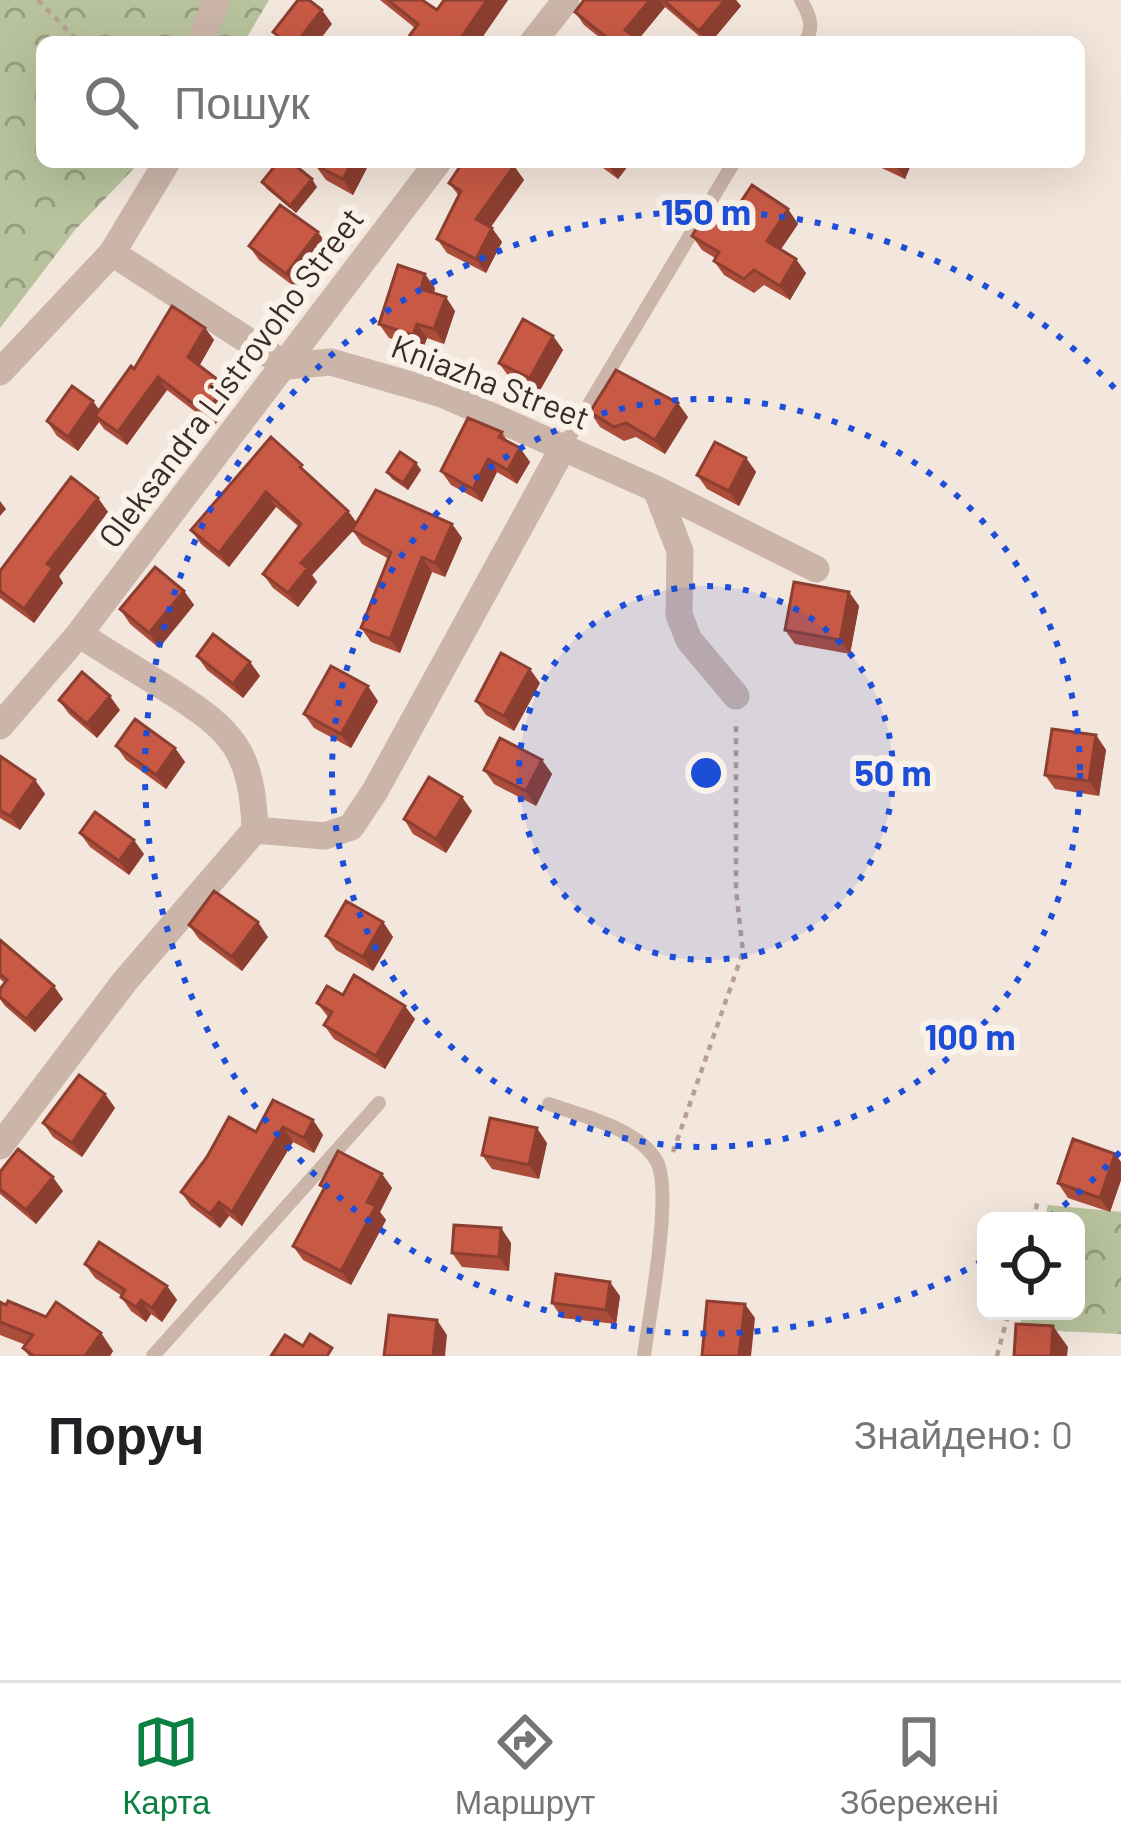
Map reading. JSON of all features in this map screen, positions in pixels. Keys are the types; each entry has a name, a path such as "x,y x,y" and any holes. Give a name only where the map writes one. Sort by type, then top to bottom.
{"street":[{"path":"202,36 217,0"},
{"path":"538,36 566,0"},
{"path":"0,372 112,253 163,168"},
{"name":"Oleksandra Listrovoho Street","path":"0,726 79,634 434,168"},
{"path":"112,253 287,366"},
{"name":"Kniazha Street","path":"287,366 331,362 442,394 564,446 816,568"},
{"path":"255,830 325,836 351,827 564,446"},
{"path":"656,489 680,551 680,615 689,640 736,696"},
{"path":"0,1146 125,982 255,830 248,772 236,746 214,719 79,634"}],"lane":[{"path":"801,0 809,14 809,36"},
{"path":"564,446 730,168"},
{"path":"153,1356 379,1103"},
{"path":"549,1104 608,1126 642,1145 656,1160 663,1179 644,1356"}],"path":[{"path":"38,0 74,36"},
{"path":"663,1179 743,952 736,890 736,696"},
{"path":"1035,1212 1038,1200"},
{"path":"998,1356 1007,1320"}],"green space":[{"path":"0,0 269,0 248,36 36,36 36,168 134,168 74,231 0,328"},
{"path":"1048,1205 1121,1212 1121,1334 1019,1329 1021,1320 1085,1320 1085,1212 1046,1212"}],"building":[{"path":"298,0 309,0 322,10 302,36 273,32"},
{"path":"388,0 422,0 437,10 444,0 487,0 462,36 409,36 418,24"},
{"path":"584,0 650,0 625,30 634,36 605,36 575,12"},
{"path":"663,0 725,0 699,31"},
{"path":"273,168 298,168 312,179 290,206 262,182"},
{"path":"321,168 349,168 343,179"},
{"path":"459,168 513,168 476,219 492,228 476,259 437,239 461,191 449,183"},
{"path":"752,185 788,209 767,241 796,259 780,286 754,270 744,279 714,261 719,252 692,236 710,206 730,218"},
{"path":"280,205 318,232 286,274 249,246"},
{"path":"398,265 425,274 421,289 446,297 434,329 417,324 413,335 379,324"},
{"path":"172,306 205,328 188,357 226,386 205,413 158,377 118,432 95,416 131,366 134,369"},
{"path":"523,319 553,336 530,378 499,363"},
{"path":"616,370 678,403 655,440 626,423 614,427 590,412"},
{"path":"72,386 93,401 68,437 47,421"},
{"path":"468,418 502,432 499,437 520,448 508,470 488,459 473,489 441,471"},
{"path":"271,437 348,511 301,563 308,568 288,593 263,574 301,524 266,492 219,553 191,530"},
{"path":"715,442 746,458 729,491 697,475"},
{"path":"400,452 416,463 403,483 387,472"},
{"path":"71,477 98,498 47,564 53,568 24,609 0,591 0,571"},
{"path":"376,490 452,524 435,563 422,557 390,639 361,628 391,552 352,530"},
{"path":"155,567 184,591 149,633 120,609"},
{"path":"794,582 849,592 840,640 785,630"},
{"path":"213,634 250,662 233,684 197,656"},
{"path":"501,653 530,669 504,716 476,701"},
{"path":"331,666 368,686 341,734 304,714"},
{"path":"82,672 110,696 87,724 59,700"},
{"path":"135,719 175,748 156,775 116,746"},
{"path":"1052,729 1096,735 1089,781 1045,775"},
{"path":"500,738 542,760 526,791 484,770"},
{"path":"0,756 35,780 10,816 0,810"},
{"path":"429,777 462,797 436,839 404,819"},
{"path":"95,812 134,840 119,861 80,833"},
{"path":"214,891 258,922 232,957 189,925"},
{"path":"346,901 383,922 363,957 326,936"},
{"path":"0,940 54,986 26,1019 0,997 7,980 0,974"},
{"path":"354,975 405,1006 376,1056 324,1025 332,1012 317,1003 327,986 343,995"},
{"path":"79,1075 105,1094 72,1143 43,1123"},
{"path":"273,1100 313,1120 304,1138 283,1127 232,1212 219,1202 210,1214 181,1192 229,1117 256,1132"},
{"path":"490,1118 537,1128 529,1165 482,1155"},
{"path":"1073,1139 1115,1154 1100,1198 1058,1183"},
{"path":"18,1149 53,1177 26,1210 0,1189 0,1172"},
{"path":"338,1151 382,1174 367,1202 376,1206 341,1271 293,1246 325,1187 320,1185"},
{"path":"454,1225 501,1228 499,1257 452,1253"},
{"path":"99,1242 167,1286 152,1308 141,1300 136,1307 121,1297 125,1290 85,1264"},
{"path":"556,1274 610,1282 606,1310 552,1303"},
{"path":"8,1301 46,1317 56,1302 101,1333 85,1356 34,1356 23,1348 33,1335 0,1322 0,1302 6,1305"},
{"path":"707,1301 745,1304 739,1356 702,1356"},
{"path":"389,1315 437,1320 433,1356 384,1356"},
{"path":"1016,1324 1053,1326 1051,1356 1014,1356"},
{"path":"310,1334 332,1348 327,1356 271,1356 285,1335 303,1346"}]}
